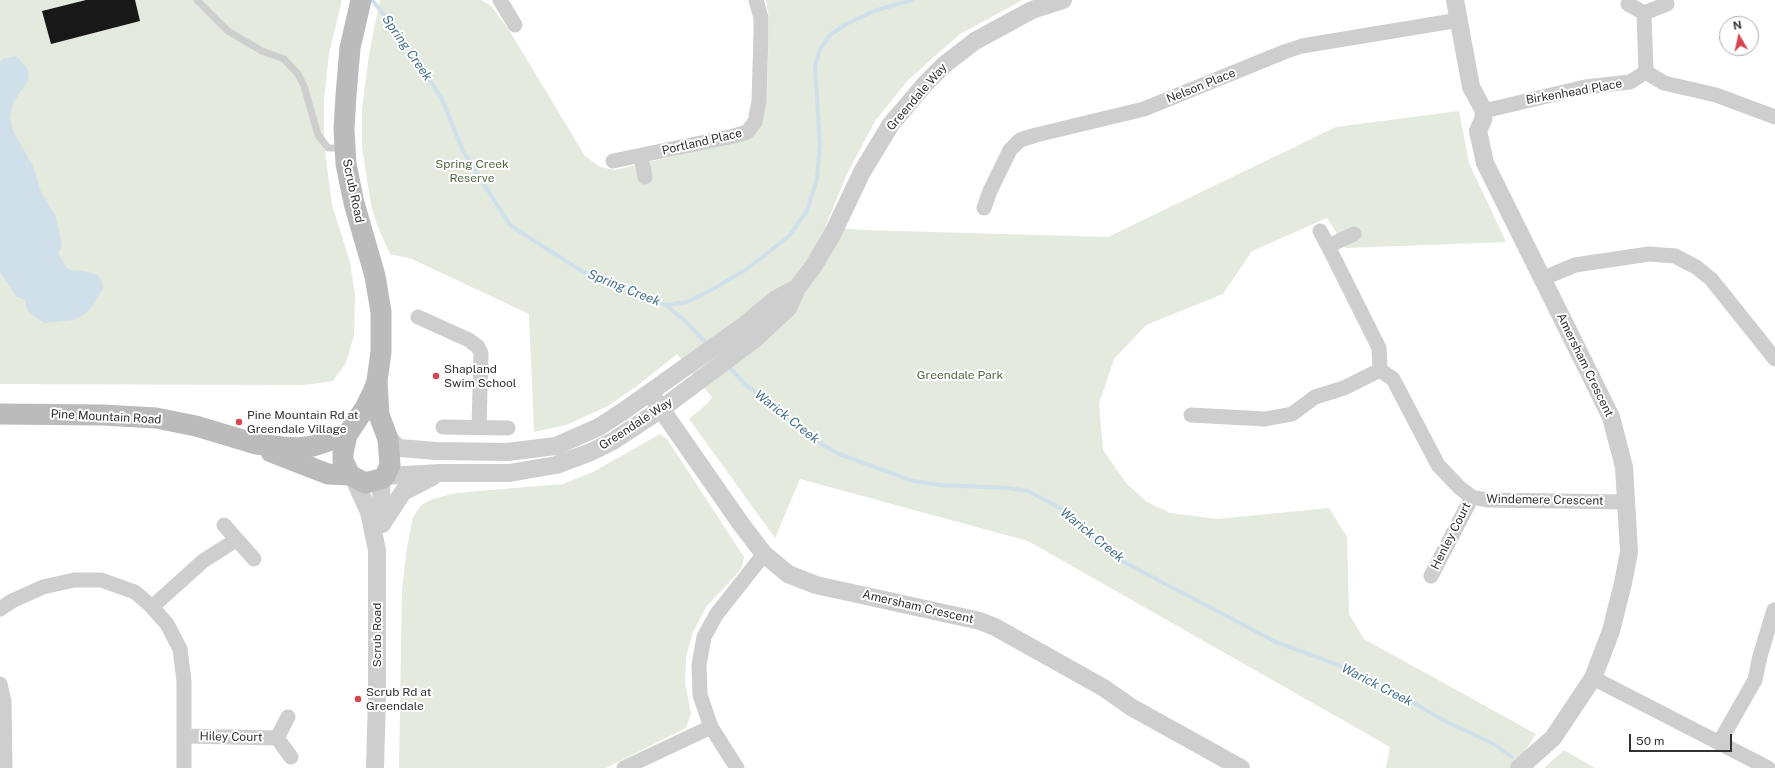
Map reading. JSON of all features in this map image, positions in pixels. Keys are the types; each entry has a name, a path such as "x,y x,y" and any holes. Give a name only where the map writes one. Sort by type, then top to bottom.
{"main road":[{"name":"Scrub Road","path":"360,4 349,56 346,95 345,148 346,164 354,203 375,276 381,312 381,352 377,382 379,415 386,434"},
{"name":"Scrub Road","path":"350,431 365,408 377,382"},
{"name":"Pine Mountain Road","path":"0,414 103,415 156,418 196,426 256,444 299,448 313,446 350,431"},
{"path":"365,421 370,421 386,434 390,465 383,478 365,483 352,477 344,461 344,448 350,431 365,421"},
{"name":"Pine Mountain Road","path":"256,444 278,456 328,474 352,477"}],"street":[{"path":"502,0 515,25"},
{"name":"Portland Place","path":"613,161 747,132 755,122 759,101 761,34 760,18 756,0"},
{"name":"Greendale Way","path":"383,478 440,473 509,473 556,465 608,444 660,410 756,338 788,308 797,288 822,252 862,172 891,124 926,83 944,65 975,41 1032,10 1063,0"},
{"path":"1455,0 1471,87 1484,110"},
{"path":"1628,4 1644,14"},
{"path":"1644,14 1667,4"},
{"path":"1644,14 1646,72 1664,83 1716,95 1775,117"},
{"name":"Nelson Place","path":"984,208 990,190 1010,150 1020,140 1144,109 1302,46 1459,20"},
{"name":"Birkenhead Place","path":"1484,110 1585,87 1630,82 1646,72"},
{"name":"Amersham Crescent","path":"1484,110 1484,120 1478,131 1485,163 1544,278 1611,417 1624,467 1629,552 1623,583 1610,631 1593,678 1553,738 1519,768"},
{"path":"641,156 645,177"},
{"path":"1191,415 1265,418 1292,414 1315,397 1344,388 1380,370 1379,348 1320,231"},
{"path":"1328,246 1354,234"},
{"path":"1544,278 1575,264 1649,254 1675,256 1696,267 1711,279 1775,359"},
{"name":"Greendale Way","path":"386,434 399,448 436,452 508,452 556,446 599,427 650,394 746,324 776,299 797,288"},
{"path":"418,317 469,340 478,347 480,353 479,428"},
{"name":"Windemere Crescent","path":"1380,370 1393,379 1438,465 1472,497 1487,500 1626,502"},
{"name":"Amersham Crescent","path":"650,394 764,554 788,574 816,585 980,621 995,627 1104,688 1131,707 1241,768"},
{"path":"443,427 508,428"},
{"path":"382,524 403,492 440,473"},
{"name":"Scrub Road","path":"352,477 369,512 376,550 377,696 375,768"},
{"name":"Scrub Road","path":"376,550 382,524 383,478"},
{"name":"Henley Court","path":"1431,576 1472,497"},
{"path":"224,525 254,560"},
{"path":"152,607 203,561 236,540"},
{"path":"737,768 711,727 700,695 699,664 704,637 716,615 764,554"},
{"path":"0,609 12,601 43,587 74,580 101,580 135,592 152,607 167,624 180,648 184,681 184,768"},
{"path":"1719,743 1755,680 1760,656 1774,610"},
{"path":"1593,678 1768,768"},
{"path":"0,684 4,702 5,768"},
{"name":"Hiley Court","path":"277,738 288,717"},
{"path":"624,768 711,727"},
{"name":"Hiley Court","path":"185,736 277,738"},
{"name":"Hiley Court","path":"277,738 291,757"}],"lane":[{"path":"197,0 228,30 262,51 284,59 298,74 304,86 318,135 328,148 345,148"}],"green space":[{"path":"0,0 342,0 329,54 324,99 324,144 332,205 350,262 355,296 354,335 346,363 333,381 304,385 0,384"},
{"name":"Greendale Park","path":"380,0 481,0 491,6 509,30 585,156 600,167 615,170 724,144 747,137 763,119 767,96 769,19 766,0 1023,0 960,34 908,80 875,121 847,174 825,227 862,230 1108,237 1336,127 1459,111 1469,163 1506,242 1346,248 1327,218 1252,251 1223,294 1146,325 1114,359 1099,404 1103,450 1127,484 1147,502 1170,513 1217,519 1329,508 1347,537 1349,614 1364,639 1536,734 1522,756 1509,768 1386,768 1390,747 1028,541 800,479 775,538 689,419 708,403 712,397 677,354 637,386 608,406 566,425 534,432 529,314 412,259 390,254 377,225 371,205 362,147 362,109 369,54"},
{"path":"660,434 667,439 744,557 742,567 706,607 693,632 686,657 685,683 691,713 686,728 606,768 399,768 402,590 407,547 413,517 421,505 433,499 456,493 563,484 593,472"},
{"path":"1564,750 1595,768 1544,768"}],"shaded area":[{"path":"16,56 27,68 29,75 27,82 13,103 10,118 13,131 33,166 41,192 56,217 62,246 58,253 66,268 98,275 102,281 103,288 93,305 86,313 74,320 45,323 35,317 27,310 25,300 16,296 0,272 0,62 3,59"}],"building":[{"path":"86,0 135,0 140,21 51,44 42,11"}],"waterway":[{"name":"Spring Creek","path":"372,0 400,34 442,99 463,151 510,225 583,272 666,305 687,302 713,289 747,269 789,236 807,211 817,179 820,144 815,67 820,49 830,35 846,24 877,10 913,0"},
{"name":"Warick Creek","path":"666,305 684,320 709,346"},
{"name":"Warick Creek","path":"727,365 747,386 763,397 806,435 839,454 913,481 940,485 1008,488 1028,491 1062,509 1118,559 1276,642 1333,663 1377,682 1445,721 1494,744 1512,757"}],"place":[{"name":"Shapland Swim School","path":"436,376"},
{"name":"Pine Mountain Rd at Greendale Village","path":"239,422"},
{"name":"Scrub Rd at Greendale","path":"358,699"}],"park label":[{"name":"Spring Creek Reserve","path":"472,171"}]}
